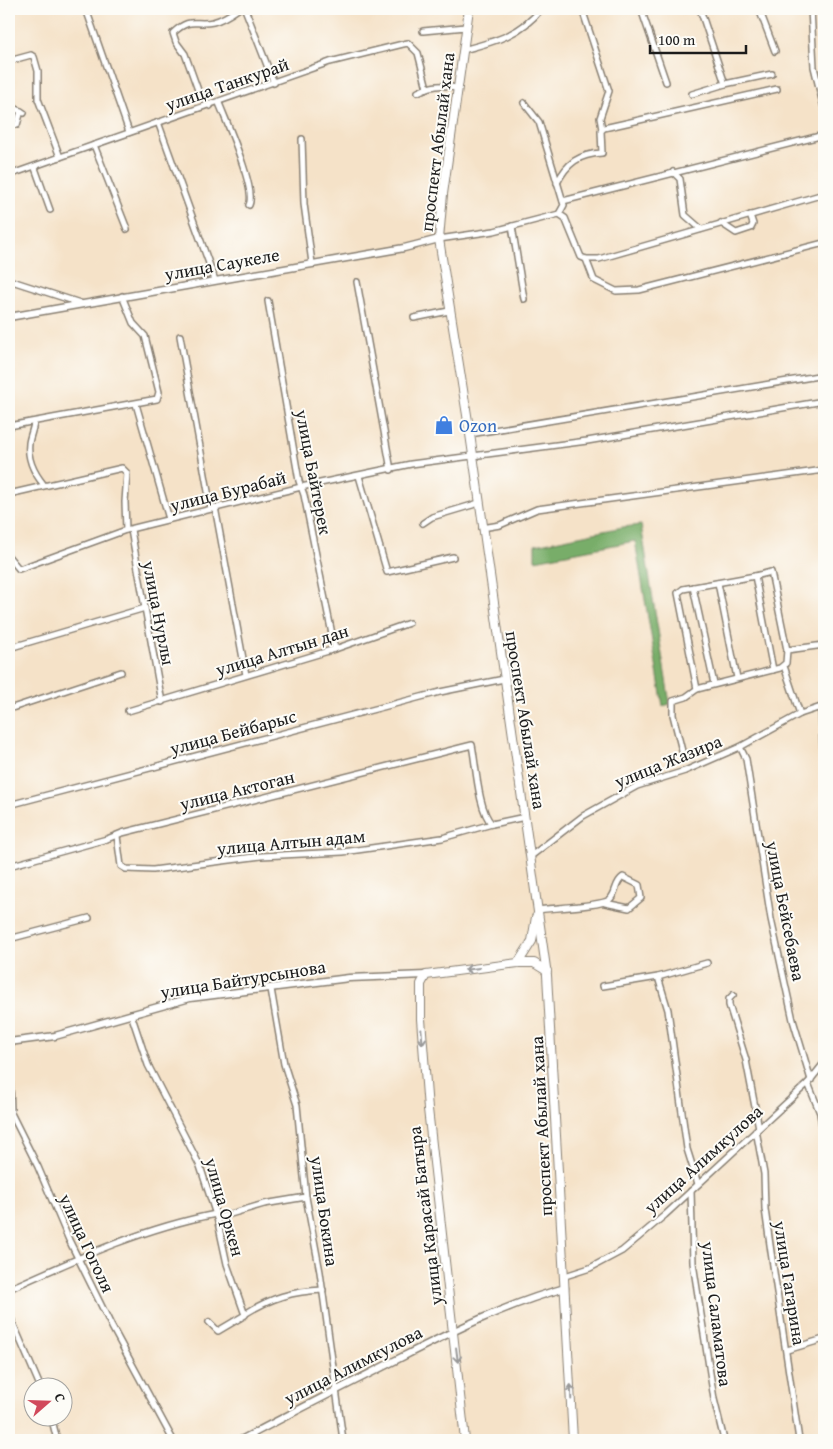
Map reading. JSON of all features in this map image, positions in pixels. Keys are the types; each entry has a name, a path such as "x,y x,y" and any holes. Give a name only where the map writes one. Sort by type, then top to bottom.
{"main road":[{"name":"проспект Абылай хана","path":"468,9 443,194 440,238 449,311 470,434 547,971 573,1440"},
{"path":"518,962 532,941 537,909"},
{"path":"421,989 421,984 426,976 518,962 534,963 547,971"},
{"name":"улица Карасай Батыра","path":"421,989 421,1019 436,1199 454,1331 465,1440"}],"street":[{"path":"86,9 129,132"},
{"path":"210,106 199,93 185,54 176,42 173,33 185,24 195,21 212,22 238,9"},
{"path":"245,9 274,83"},
{"path":"463,50 497,41 517,31 541,9"},
{"path":"557,183 564,170 575,159 587,154 602,153 600,118 609,91 582,9"},
{"path":"641,9 666,82"},
{"path":"700,9 725,84"},
{"path":"759,9 775,50"},
{"path":"811,9 814,67 824,108"},
{"path":"424,31 466,27"},
{"name":"улица Танкурай","path":"9,175 158,122 219,103 330,62 408,43 418,52 427,88"},
{"path":"9,61 31,55 34,57 38,71 38,99 60,157"},
{"path":"692,94 725,84 772,74"},
{"path":"418,92 427,88 444,85 457,89"},
{"path":"602,129 777,89"},
{"path":"219,103 249,184 252,200 249,205"},
{"path":"440,238 470,236 512,226 559,214 564,208 539,122 524,103"},
{"path":"9,105 23,112 17,125"},
{"path":"158,122 215,280"},
{"path":"563,201 824,135"},
{"path":"302,139 304,204 312,263"},
{"path":"94,145 127,229"},
{"path":"37,165 35,168 38,181 50,210"},
{"path":"673,172 680,179 685,215 701,229"},
{"path":"586,260 599,259 824,194"},
{"path":"559,214 565,218 581,257 586,260 594,280 616,291 639,290 824,243"},
{"path":"721,223 736,233 745,230 752,224 750,215"},
{"path":"512,226 524,299"},
{"name":"улица Саукеле","path":"9,317 80,303 404,248 440,238"},
{"path":"9,280 80,303"},
{"path":"357,282 391,470"},
{"path":"9,426 34,423 157,399 160,392 145,336 133,323 122,296"},
{"name":"улица Байтерек","path":"268,301 300,487 304,494 335,649"},
{"path":"414,318 449,311"},
{"path":"180,336 246,675"},
{"path":"470,434 824,375"},
{"name":"улица Бурабай","path":"9,557 19,569 128,530 169,519 300,487 426,462 587,441 824,401"},
{"path":"136,404 169,519"},
{"path":"9,494 44,485 38,477 29,456 29,442 34,423"},
{"name":"улица Нурлы","path":"44,485 122,468 127,473 125,502 128,530 145,608 162,702"},
{"path":"482,528 514,520 536,509 824,470"},
{"path":"359,476 387,572 453,557"},
{"path":"423,523 432,517 479,503"},
{"path":"683,755 673,714 673,701 686,697 697,689 784,666 788,659 771,572 683,589 678,593 697,689"},
{"path":"755,576 773,670"},
{"path":"718,583 737,678"},
{"path":"693,588 714,684"},
{"path":"9,648 145,608"},
{"name":"улица Алтын дан","path":"128,711 335,649 409,623"},
{"path":"787,650 824,645"},
{"path":"784,666 800,714"},
{"path":"9,709 121,672"},
{"name":"улица Бейбарыс","path":"9,805 464,686 504,679"},
{"path":"823,707 824,771"},
{"name":"улица Жазира","path":"531,856 583,816 622,793 657,778 686,771 740,747 800,714 823,707"},
{"name":"улица Актоган","path":"9,866 200,813 472,745 484,809 492,824"},
{"name":"улица Бейсебаева","path":"740,747 746,759 775,938 793,1020 809,1082 820,1113 824,1138"},
{"path":"492,824 525,817"},
{"name":"улица Алтын адам","path":"117,836 121,866 126,869 153,870 260,856 363,849 442,838 492,824"},
{"path":"537,909 605,903 628,908 639,901 641,890 636,882 622,878 614,895 605,903"},
{"path":"9,938 89,918"},
{"path":"603,986 658,977 707,963"},
{"path":"411,976 421,989"},
{"name":"улица Байтурсынова","path":"9,1042 56,1036 190,998 349,978 426,976"},
{"path":"658,977 668,1010 687,1149 698,1184"},
{"name":"улица Бокина","path":"271,989 284,1064 297,1105 306,1197 323,1290 343,1440"},
{"name":"улица Гагарина","path":"733,995 729,999 729,1005 746,1060 758,1129 764,1174 765,1209 799,1440"},
{"name":"улица Оркен","path":"131,1014 148,1065 191,1145 217,1216 227,1264 245,1314"},
{"name":"улица Гоголя","path":"9,1048 10,1113 78,1259 173,1440"},
{"name":"улица Алимкулова","path":"565,1276 590,1268 622,1251 691,1191 809,1082 824,1063"},
{"name":"улица Саламатова","path":"691,1191 693,1263 714,1399 724,1440"},
{"path":"9,1289 78,1259 175,1222 217,1216 264,1204 306,1197"},
{"name":"улица Алимкулова","path":"241,1440 336,1389 454,1331 504,1309 565,1288"},
{"path":"210,1322 218,1331 245,1314 280,1296 295,1292 323,1290"},
{"path":"9,1314 36,1376"},
{"path":"787,1350 824,1339"},
{"path":"54,1426 57,1440"}],"green space":[{"path":"641,525 670,704 663,706 635,541 535,560 535,545"}],"place":[{"name":"Ozon","path":"444,425"}]}
